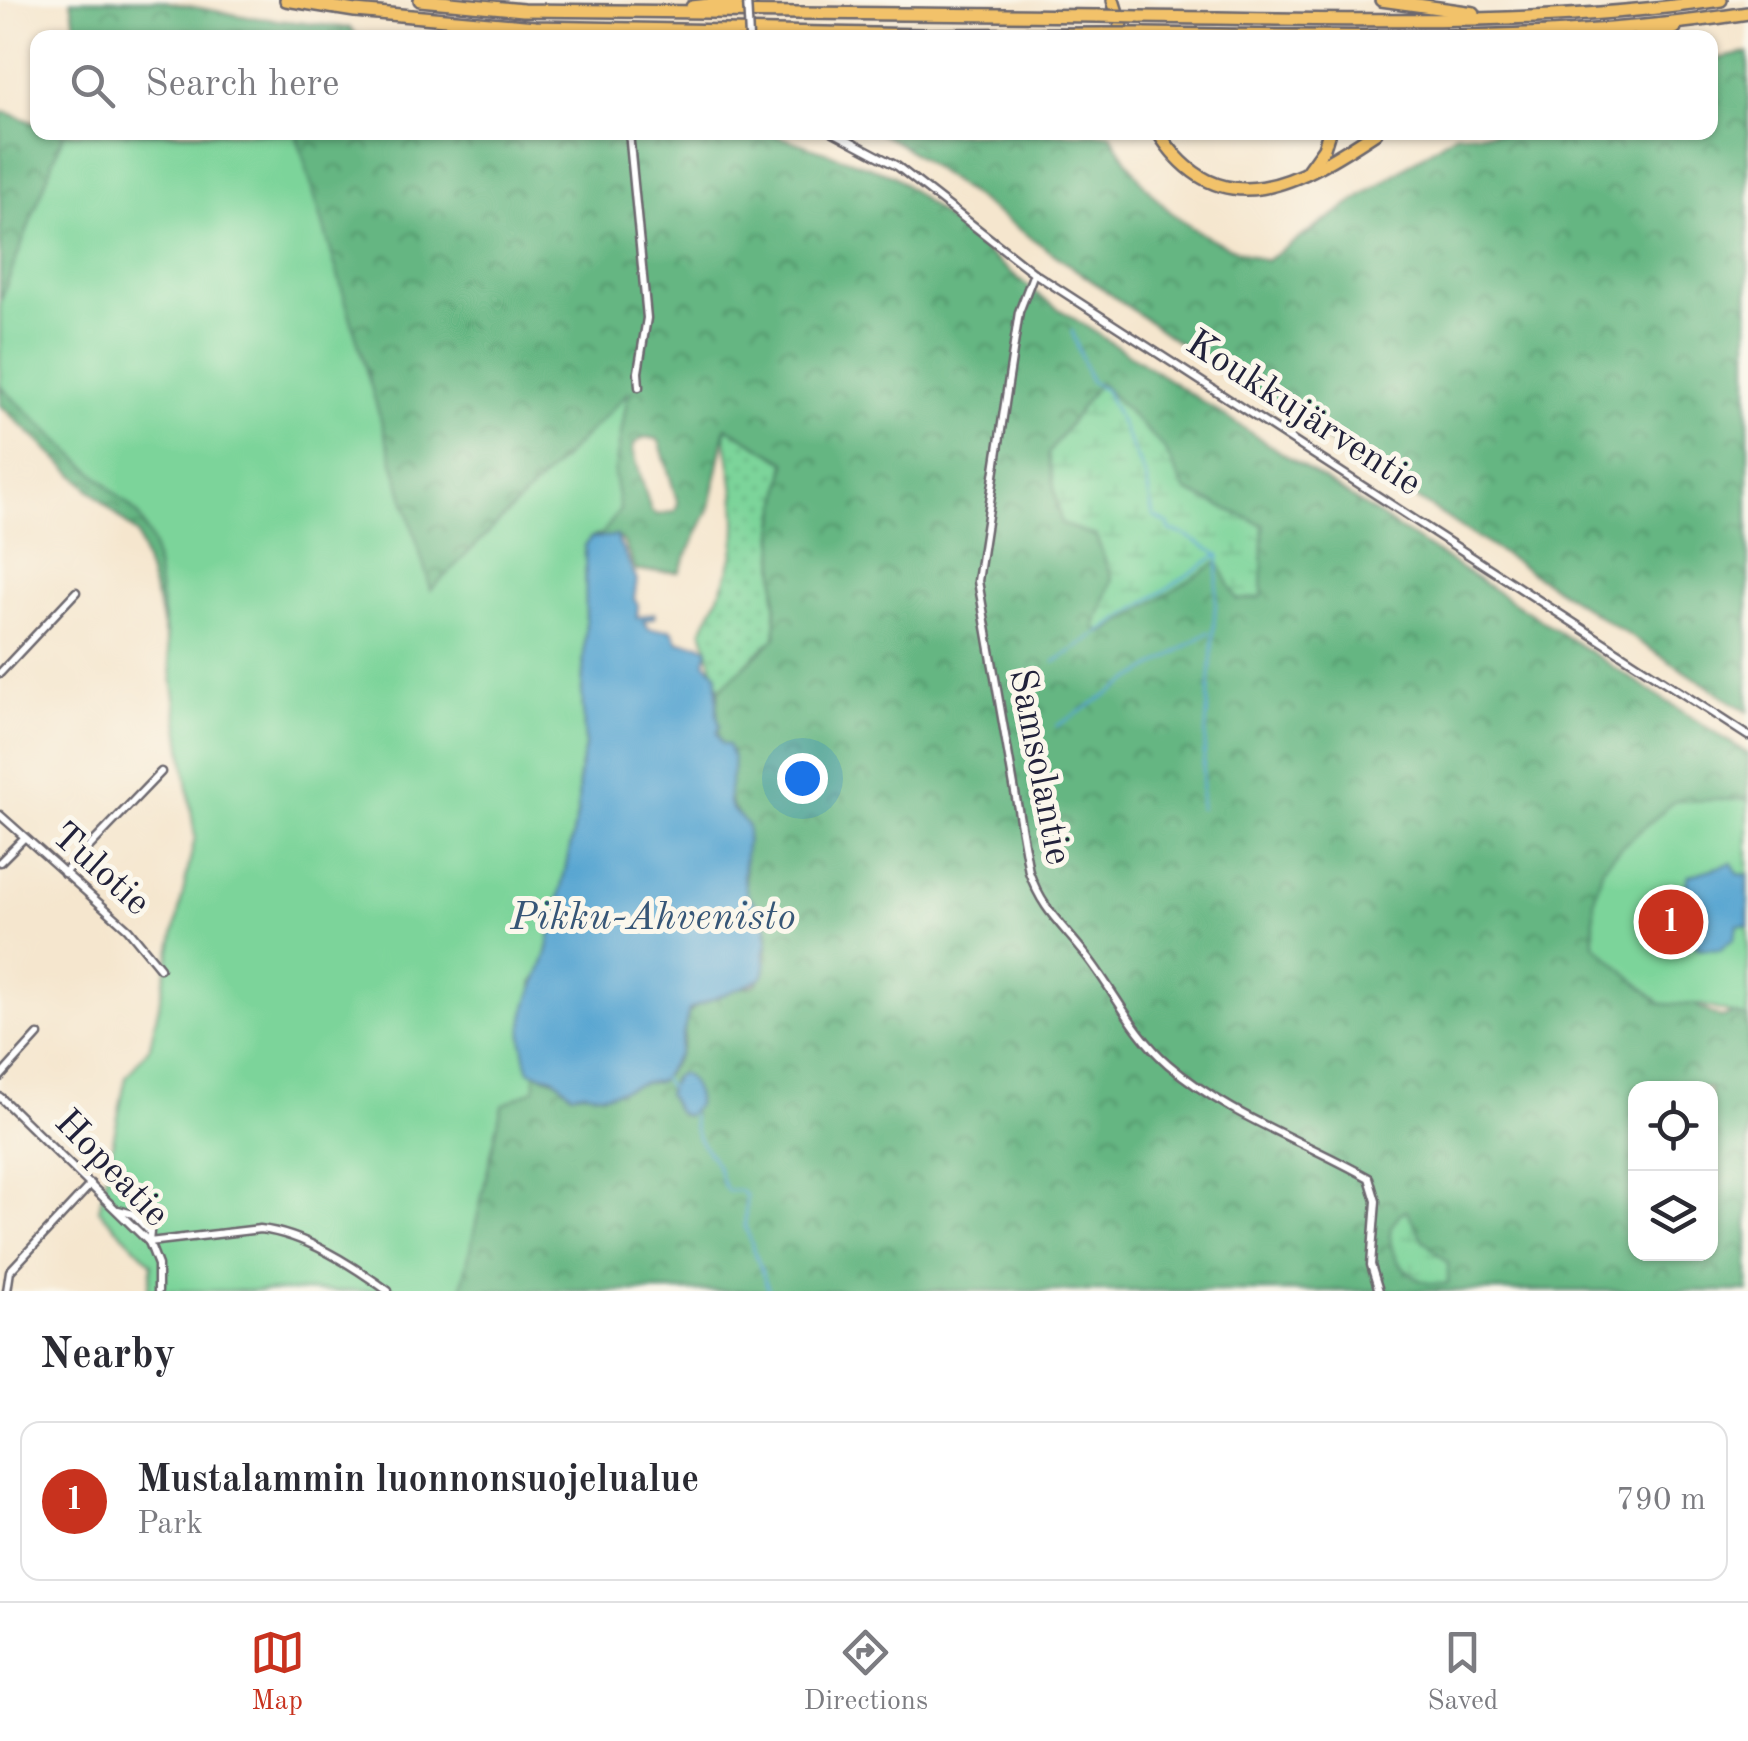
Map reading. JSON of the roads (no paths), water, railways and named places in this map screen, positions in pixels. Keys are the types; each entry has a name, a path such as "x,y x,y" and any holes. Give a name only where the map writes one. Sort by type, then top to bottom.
{"highway":[{"path":"286,0 389,15 535,27 680,30"},
{"path":"420,0 523,10 642,12 1518,18 1721,0"},
{"path":"642,12 750,0"},
{"path":"1113,0 1123,30"},
{"path":"1381,0 1518,18"},
{"path":"1667,30 1748,13"},
{"path":"1583,30 1707,20"},
{"path":"1165,140 1188,167 1223,185 1266,188 1304,177 1363,140"},
{"path":"1304,177 1326,140"}],"street":[{"path":"749,30 750,0"},
{"path":"630,140 647,318 639,387"},
{"name":"Koukkujärventie","path":"848,140 898,166 1034,273 1748,736"},
{"name":"Samsolantie","path":"1034,273 1019,312 978,581 1028,872 1048,914 1086,954 1133,1028 1169,1065 1260,1126 1370,1178 1376,1201 1371,1265 1380,1291"},
{"path":"0,673 76,592"},
{"path":"64,873 161,772"},
{"name":"Tulotie","path":"0,815 128,929 160,968"},
{"path":"0,862 24,838"},
{"path":"0,1078 38,1035"},
{"name":"Hopeatie","path":"0,1097 118,1210 138,1218 150,1232 149,1242 158,1266 158,1291"},
{"path":"7,1291 10,1270 91,1184"},
{"path":"149,1242 260,1229 276,1231 342,1261 388,1291"}],"water":[{"name":"Pikku-Ahvenisto","path":"616,536 637,580 637,618 654,613 655,617 644,621 649,629 672,630 678,642 700,644 708,649 705,662 717,673 717,733 732,755 730,806 748,827 743,875 747,895 767,930 766,969 763,977 689,1010 678,1055 659,1082 611,1093 572,1094 553,1077 529,1071 523,1023 547,953 578,811 579,774 585,747 585,546 590,538"},
{"path":"1732,863 1738,874 1748,875 1748,926 1738,925 1734,938 1720,950 1698,948 1689,934 1697,898 1684,893 1688,876"},
{"path":"680,1073 691,1083 696,1095 697,1105 686,1116 678,1113 667,1094 673,1078"}],"waterway":[{"path":"1072,331 1090,381 1106,391 1146,478 1153,516 1168,524 1170,531 1183,534 1219,555"},
{"path":"1055,662 1218,555"},
{"path":"1200,809 1219,556"},
{"path":"1057,726 1209,632"},
{"path":"662,1077 669,1088"},
{"path":"692,1114 698,1138 714,1160 725,1188 746,1195 745,1226 769,1291"}],"place":[{"name":"Mustalammin luonnonsuojelualue","path":"1671,922"}]}
